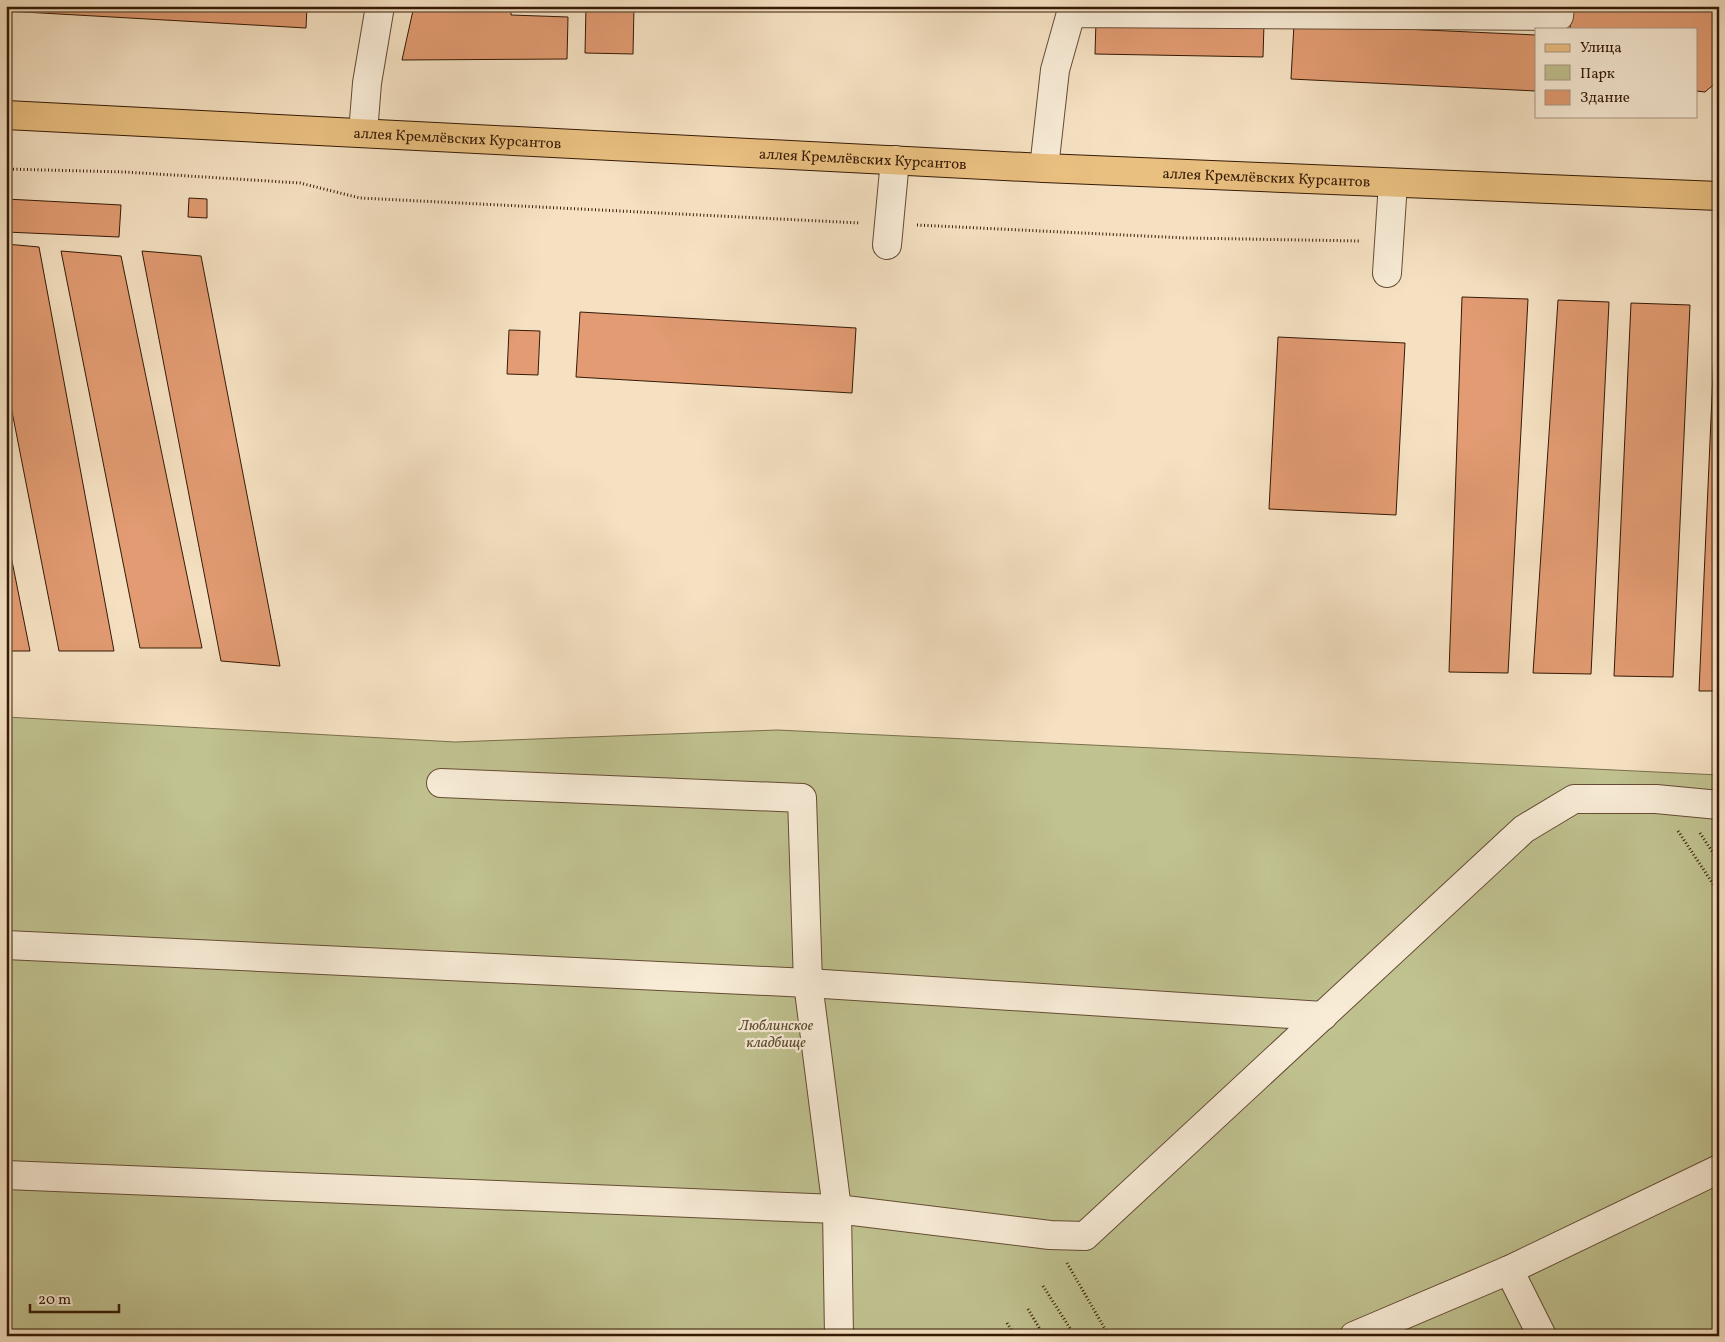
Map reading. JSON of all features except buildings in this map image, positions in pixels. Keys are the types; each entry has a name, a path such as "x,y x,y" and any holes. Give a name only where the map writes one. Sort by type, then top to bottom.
{"main road":[{"name":"аллея Кремлёвских Курсантов","path":"6,116 1044,168 1719,196"}],"lane":[{"path":"363,133 367,83 380,6"},
{"path":"1044,168 1055,70 1072,10 1559,16 1560,6"},
{"path":"888,235 895,160"},
{"path":"1387,274 1393,183"},
{"path":"441,783 802,798 808,983 837,1209 838,1336"},
{"path":"6,1175 837,1209 1050,1235 1085,1236 1524,829 1574,799 1656,799 1719,805"},
{"path":"6,945 808,983 1323,1016"},
{"path":"1354,1336 1509,1270 1719,1169"},
{"path":"1509,1270 1542,1336"}],"path":[{"path":"6,169 125,172 300,183 360,198 888,235 1389,242"},
{"path":"1656,799 1719,893"},
{"path":"1050,1235 1109,1336"},
{"path":"1043,1286 1075,1336"},
{"path":"1028,1309 1044,1336"},
{"path":"1007,1323 1015,1336"}],"green space":[{"name":"Люблинское кладбище","path":"6,717 455,742 777,730 1719,775 1719,1336 6,1336"}]}
